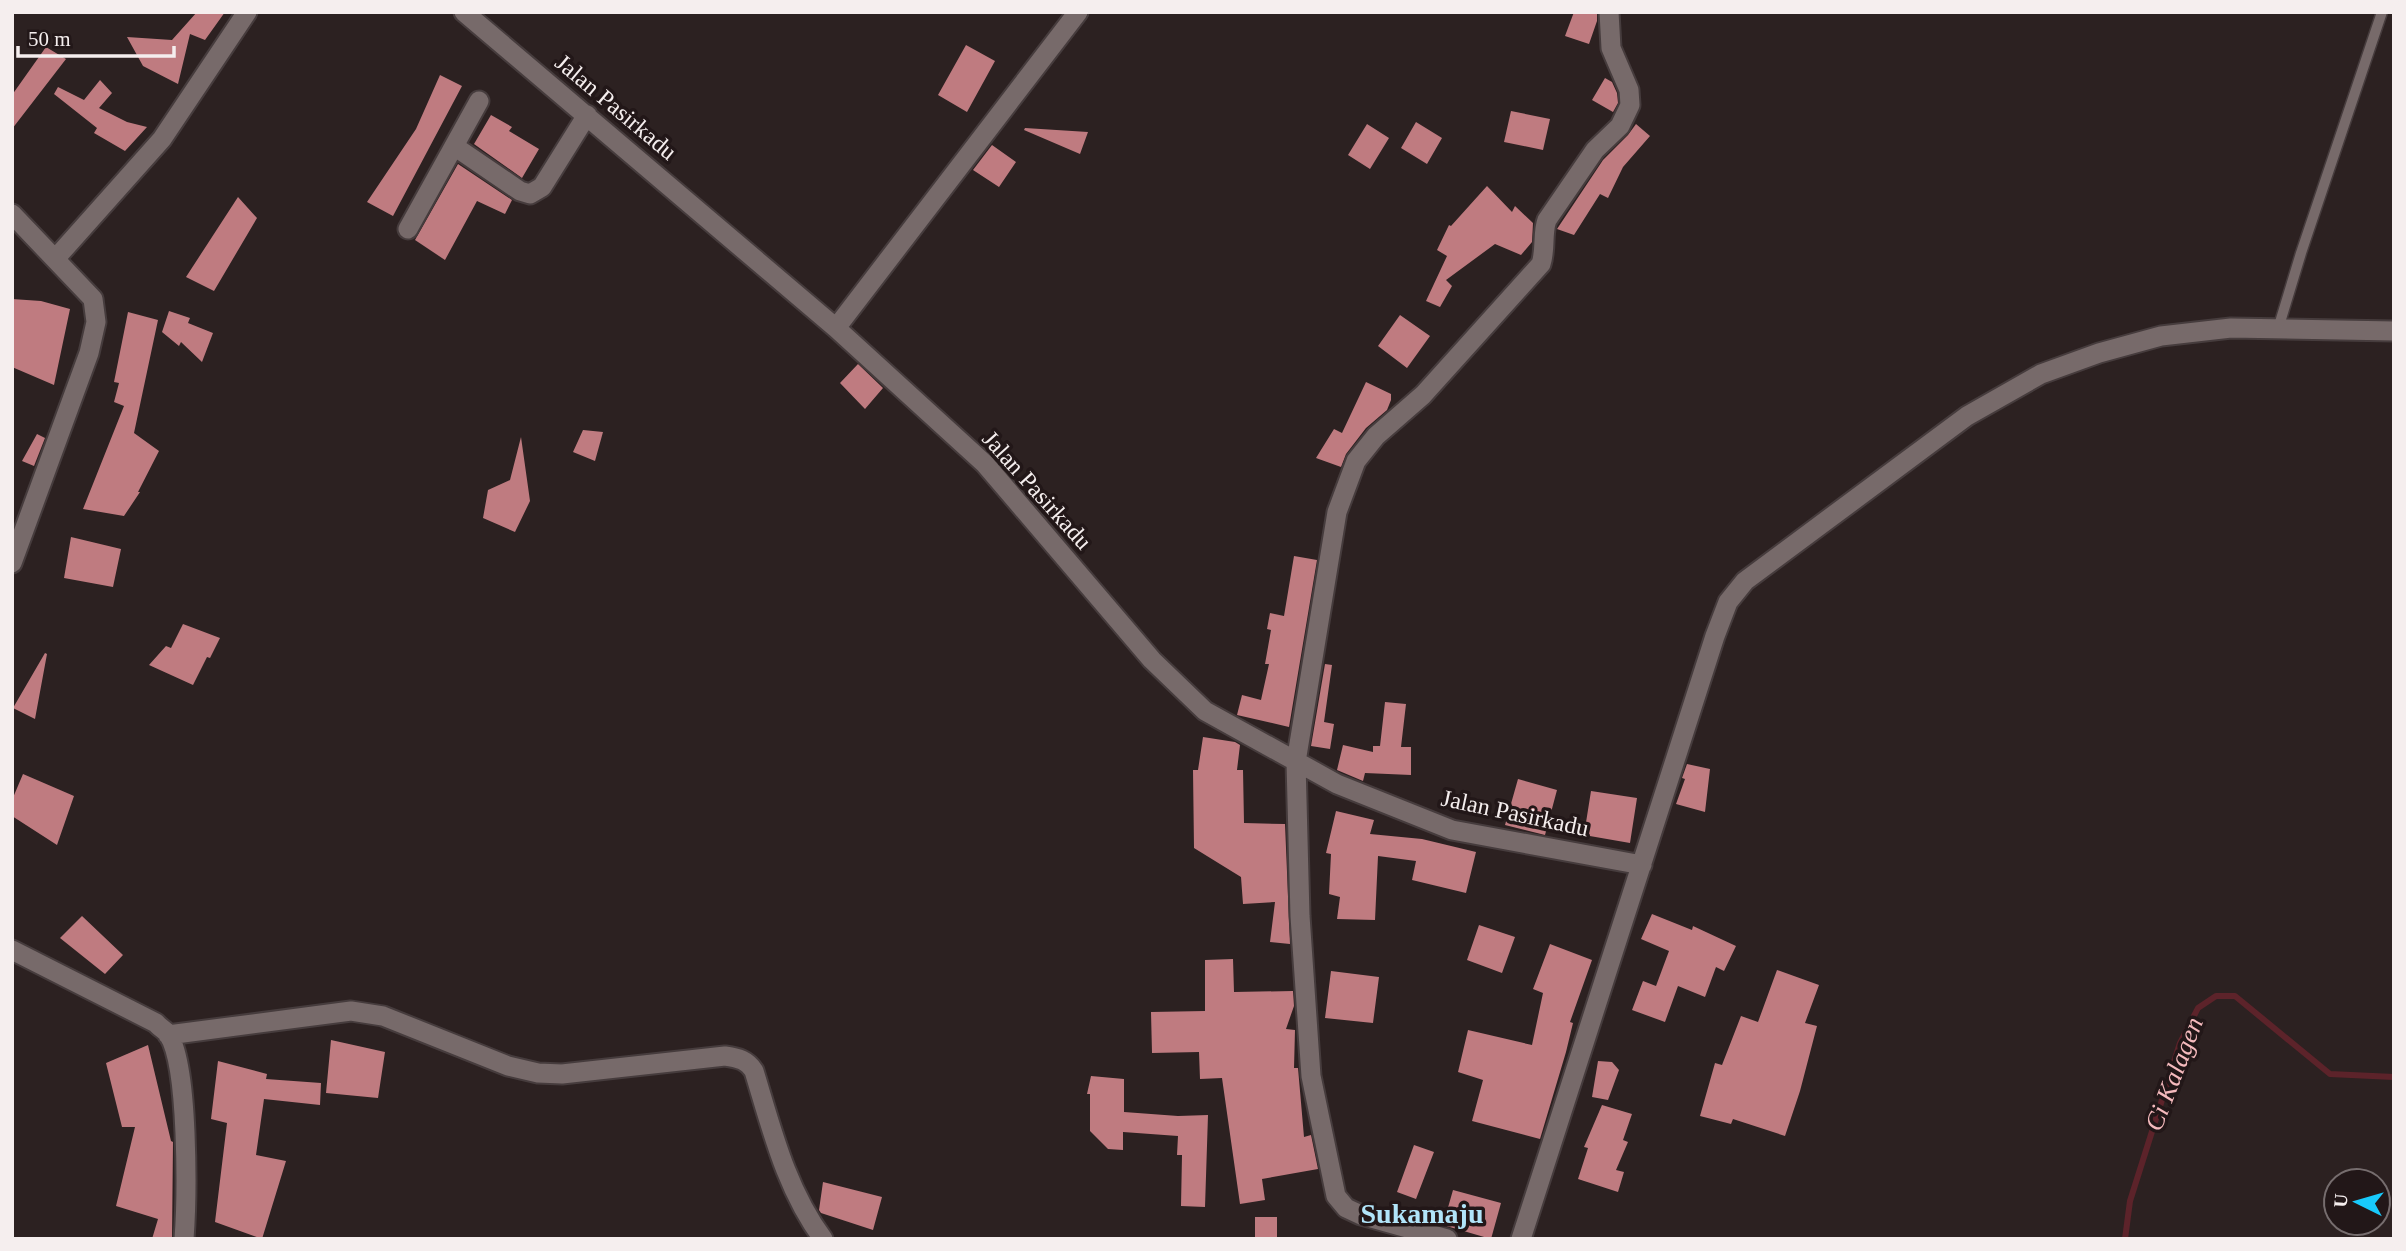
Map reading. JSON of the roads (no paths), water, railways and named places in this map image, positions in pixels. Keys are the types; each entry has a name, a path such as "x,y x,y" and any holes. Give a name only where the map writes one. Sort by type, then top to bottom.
{"street":[{"path":"56,258 162,139 247,12"},
{"name":"Jalan Pasirkadu","path":"464,12 836,328 985,464 1152,660 1205,711 1337,784 1452,830 1642,865"},
{"path":"836,328 1078,12"},
{"path":"1447,1239 1361,1215 1346,1208 1336,1196 1311,1076 1300,916 1296,762 1337,512 1346,484 1356,461 1376,436 1423,395 1541,264 1545,253 1547,220 1595,150 1612,136 1624,120 1631,96 1611,48 1609,12"},
{"path":"408,229 479,101"},
{"path":"454,146 520,191 533,193 542,187 587,116"},
{"path":"12,214 93,299 96,322 89,353 12,563"},
{"path":"1521,1239 1715,636 1728,603 1745,581 1967,416 2041,374 2099,353 2161,336 2231,328 2394,331"},
{"path":"12,950 156,1023 168,1035 182,1090 186,1211 184,1239"},
{"path":"168,1035 351,1011 383,1016 508,1066 538,1073 562,1074 726,1056 737,1058 748,1062 754,1071 781,1159 796,1196 823,1239"}],"lane":[{"path":"2278,329 2382,12"}],"waterway":[{"name":"Ci Kalagen","path":"2125,1239 2130,1201 2180,1043 2198,1008 2216,996 2235,996 2330,1074 2394,1077"}],"district":[{"name":"Sukamaju","path":"1422,1213"}]}
